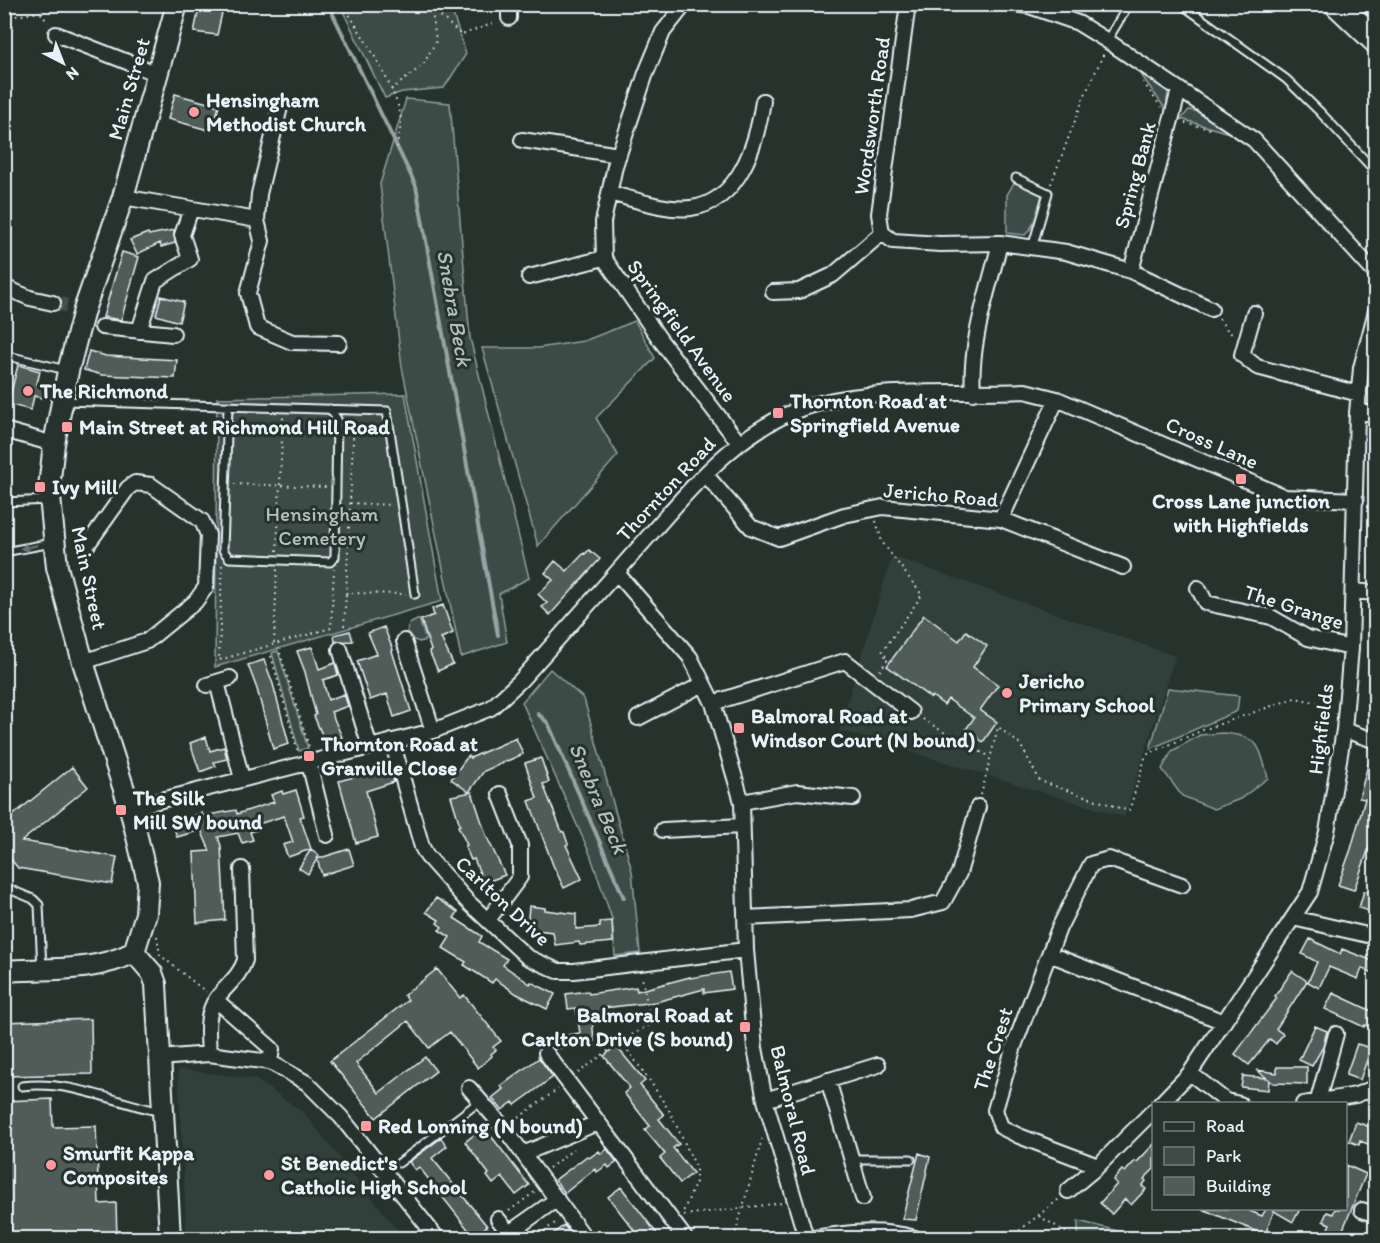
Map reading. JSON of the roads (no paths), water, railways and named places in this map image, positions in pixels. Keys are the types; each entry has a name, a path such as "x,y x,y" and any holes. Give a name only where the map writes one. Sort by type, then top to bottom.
{"highway":[{"path":"1337,4 1376,41"}],"main road":[{"name":"Main Street","path":"134,952 146,914 148,886 130,808 83,662 57,567 49,487 54,444 78,308 123,197 177,4"},
{"path":"4,971 83,968 121,959 134,952 152,973 156,984 170,1239"}],"street":[{"name":"Springfield Avenue","path":"685,4 663,33 646,72 619,155 603,222 604,258 661,341 739,443"},
{"name":"Wordsworth Road","path":"882,233 879,214 908,4"},
{"path":"1012,4 1029,6 1077,23 1110,38 1179,90 1254,140 1376,274"},
{"path":"1369,4 1376,11"},
{"path":"56,34 158,74"},
{"name":"Spring Bank","path":"1131,271 1179,90"},
{"path":"609,193 656,205 691,208 721,197 744,167 758,131 763,101"},
{"path":"280,107 259,194 257,220 262,241 248,293 257,327 292,342 339,343"},
{"path":"522,140 619,155"},
{"path":"123,197 257,220"},
{"path":"139,331 155,281 190,259 182,235 190,209"},
{"path":"773,292 799,291 833,276 882,233 893,241 940,244 1000,243 1066,252 1131,271 1211,309"},
{"path":"973,393 974,353 1000,243"},
{"path":"529,277 604,258"},
{"path":"4,287 30,298 53,303"},
{"name":"Highfields","path":"1162,1102 1190,1073 1310,892 1328,832 1344,730 1351,648 1357,412 1361,368 1376,311"},
{"path":"1254,313 1242,355 1257,367 1359,394"},
{"path":"102,327 173,334"},
{"name":"Thornton Road","path":"130,808 433,731 491,708 520,681 705,474 739,443 773,420 820,403 873,395 1025,391 1057,399"},
{"path":"1001,519 1057,399"},
{"name":"Cross Lane","path":"1057,399 1275,493 1303,499 1356,500"},
{"path":"1357,412 1376,413"},
{"path":"4,430 54,444"},
{"name":"Jericho Road","path":"705,474 751,527 778,538 844,515 883,507 1001,519 1124,567"},
{"path":"83,662 147,640 195,602 206,587 208,535 206,526 196,515 151,485 135,483 128,488 86,548"},
{"name":"Balmoral Road","path":"617,573 690,657 713,703 742,802 746,950 754,1048 767,1107 806,1239"},
{"name":"The Grange","path":"1198,588 1199,607 1271,617 1308,638 1351,648"},
{"path":"1353,591 1376,593"},
{"path":"410,647 433,731"},
{"path":"341,649 370,747"},
{"path":"713,703 846,661 911,712"},
{"path":"218,682 242,779"},
{"path":"638,718 703,684"},
{"path":"1344,730 1376,741"},
{"name":"Carlton Drive","path":"392,741 427,855 447,880 527,957 558,971 746,950"},
{"path":"308,763 327,835"},
{"path":"742,802 797,792 853,798"},
{"path":"488,920 520,877 520,845 500,794"},
{"path":"745,918 910,910 943,902 959,873 978,807"},
{"path":"663,830 742,826"},
{"name":"The Crest","path":"1098,1166 1001,1127 995,1110 1014,1046 1059,928 1091,864 1109,859 1182,885"},
{"path":"209,1054 207,1026 210,1013 216,999 242,969 245,960 242,869"},
{"path":"1293,918 1376,937"},
{"path":"1049,954 1224,1022"},
{"path":"216,999 272,1049 270,1062"},
{"path":"1318,1100 1336,1034"},
{"path":"546,1053 685,1239"},
{"path":"160,1058 209,1054 270,1062 307,1083 341,1117 437,1239"},
{"path":"767,1107 828,1080 878,1065"},
{"path":"1190,1073 1226,1101 1231,1102"},
{"path":"828,1080 863,1198"},
{"path":"1310,1102 1356,1095 1376,1087"},
{"path":"469,1088 504,1128 585,1239"},
{"path":"1068,1191 1098,1166 1152,1112"},
{"path":"523,1154 597,1123"},
{"path":"498,1219 509,1233 557,1199"},
{"path":"1362,1210 1376,1215"},
{"path":"813,1239 873,1232 915,1239"}],"lane":[{"path":"1110,38 1129,4"},
{"path":"1181,4 1286,79 1376,172"},
{"path":"1016,178 1048,192 1032,248"},
{"path":"4,356 68,371"},
{"path":"62,401 387,411 415,594"},
{"path":"228,406 223,550 229,558 330,562 335,557 337,419 330,409"},
{"path":"4,502 50,500"},
{"path":"4,552 54,542"},
{"path":"4,887 39,903 42,969"},
{"path":"22,1086 42,1083 61,1085 163,1112"},
{"path":"399,1163 480,1101"},
{"path":"851,1159 911,1159"}],"waterway":[{"name":"Snebra Beck","path":"328,4 416,186 498,635"},
{"name":"Snebra Beck","path":"538,714 548,723 624,898"}],"tunnel":[{"path":"53,303 71,306"}],"place":[{"name":"Hensingham Methodist Church","path":"194,112"},
{"name":"The Richmond","path":"28,391"},
{"name":"Thornton Road at Springfield Avenue","path":"778,413"},
{"name":"Main Street at Richmond Hill Road","path":"67,427"},
{"name":"Cross Lane junction with Highfields","path":"1241,479"},
{"name":"Ivy Mill","path":"40,487"},
{"name":"Jericho Primary School","path":"1007,693"},
{"name":"Balmoral Road at Windsor Court (N bound)","path":"739,728"},
{"name":"Thornton Road at Granville Close","path":"309,756"},
{"name":"The Silk Mill SW bound","path":"121,810"},
{"name":"Balmoral Road at Carlton Drive (S bound)","path":"745,1027"},
{"name":"Red Lonning (N bound)","path":"366,1126"},
{"name":"Smurfit Kappa Composites","path":"51,1165"},
{"name":"St Benedict's Catholic High School","path":"269,1175"}],"park label":[{"name":"Hensingham Cemetery","path":"322,526"}]}
